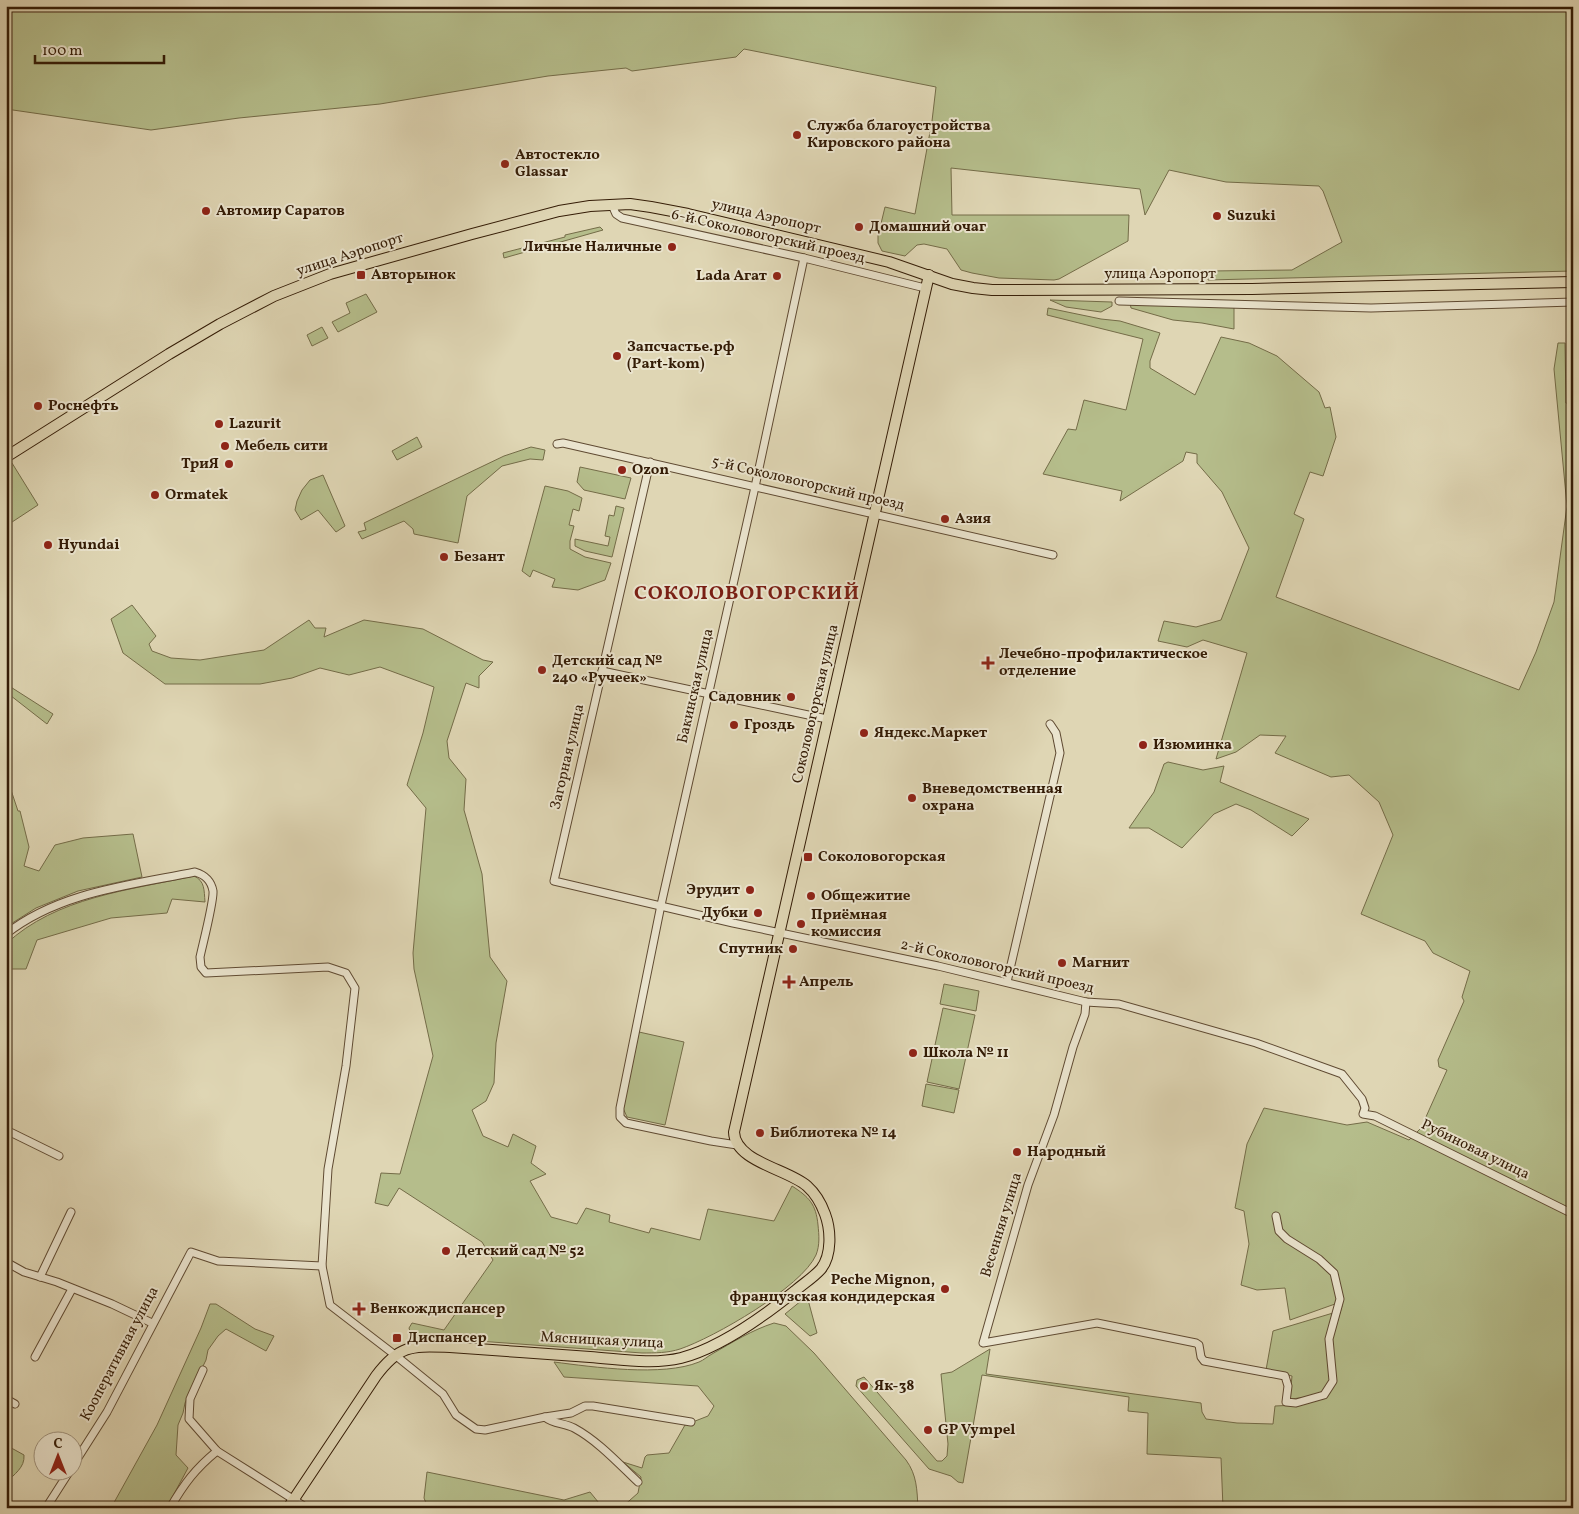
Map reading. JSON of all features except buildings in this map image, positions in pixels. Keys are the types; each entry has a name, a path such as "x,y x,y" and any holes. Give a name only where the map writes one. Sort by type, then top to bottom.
{"main road":[{"name":"улица Аэропорт","path":"6,457 169,354 227,320 274,296 330,274 472,234 590,206 651,207 688,214 875,258 952,284 992,290 1252,289 1573,282"},
{"name":"Соколовогорская улица","path":"736,1142 734,1132 928,275"},
{"name":"Мясницкая улица","path":"291,1503 386,1362 404,1350 422,1346 617,1359 664,1360 679,1358 715,1344 782,1302 814,1275 825,1261 829,1244 828,1222 818,1198 806,1185 750,1156 736,1142"}],"street":[{"name":"6-й Соколовогорский проезд","path":"612,205 616,214 622,218 804,258 925,288"},
{"name":"Бакинская улица","path":"736,1142 710,1141 626,1123 620,1117 620,1108 661,905 755,487 804,258"},
{"path":"1119,301 1372,308 1573,302"},
{"name":"5-й Соколовогорский проезд","path":"557,444 563,443 650,462 1052,555"},
{"name":"Загорная улица","path":"554,881 650,462"},
{"path":"602,671 827,719"},
{"path":"1007,982 1060,752 1056,733 1050,724"},
{"path":"6,934 37,913 81,896 195,872 203,874 210,881 213,892 200,957 201,967 206,973 328,967 346,973 356,988 346,1066 328,1169 322,1266 330,1305 442,1394 456,1415 476,1429 485,1430 571,1413 585,1406 692,1422"},
{"name":"2-й Соколовогорский проезд","path":"554,881 780,933 1007,982 1086,1002 1119,1004 1171,1018 1256,1043 1342,1074 1362,1099 1365,1108 1363,1114"},
{"name":"Весенняя улица","path":"1086,1002 1085,1014 1073,1047 1054,1115 1025,1194 983,1343 1096,1323 1196,1343 1199,1345 1201,1357 1204,1361 1285,1376 1288,1386 1286,1402 1296,1403 1324,1395 1333,1381 1329,1339 1340,1299 1334,1273 1319,1259 1287,1239 1279,1231 1276,1216"},
{"name":"Рубиновая улица","path":"1363,1114 1375,1116 1573,1214"},
{"path":"6,1130 59,1156"},
{"path":"40,1277 71,1212"},
{"name":"Кооперативная улица","path":"82,1451 107,1412 190,1252 218,1262 322,1266"},
{"path":"6,1262 24,1272 112,1304 152,1323"},
{"path":"35,1357 72,1289"},
{"path":"203,1370 190,1398 188,1419 217,1451 291,1503 307,1508"},
{"path":"6,1399 15,1404"},
{"path":"544,1417 549,1421 573,1428 605,1450 638,1482"},
{"path":"170,1508 186,1480 217,1451"},
{"path":"46,1508 63,1482"}],"green space":[{"path":"6,6 1573,6 1573,271 1208,280 1210,271 1292,270 1342,242 1323,191 1319,186 1226,182 1169,170 1145,215 1140,189 951,168 952,215 1129,215 1128,241 1059,279 999,278 961,270 947,249 924,244 917,245 905,256 882,251 878,243 885,207 915,214 932,121 936,87 744,49 736,57 632,71 626,68 548,76 380,104 239,118 151,130 6,109"},
{"path":"600,227 603,230 504,258 503,253"},
{"path":"366,294 377,312 338,332 332,322 350,313 346,303"},
{"path":"1050,300 1112,302 1112,306 1101,312 1066,307"},
{"path":"1130,303 1234,307 1234,329 1173,320 1131,308"},
{"path":"1048,308 1120,321 1160,333 1150,361 1150,368 1195,395 1221,337 1249,343 1277,356 1319,392 1325,408 1330,407 1336,437 1323,476 1310,472 1294,514 1304,519 1276,597 1519,690 1536,652 1554,602 1567,506 1554,369 1558,343 1565,343 1566,403 1573,405 1573,1508 1223,1508 1221,1458 1147,1454 1148,1413 1128,1411 1129,1397 982,1375 963,1483 958,1482 951,1476 929,1469 856,1386 857,1380 864,1377 937,1461 942,1461 947,1456 948,1444 941,1374 952,1372 990,1349 986,1374 1201,1403 1202,1412 1206,1419 1237,1423 1273,1424 1275,1406 1297,1405 1332,1388 1332,1340 1342,1306 1335,1304 1290,1320 1285,1288 1257,1290 1241,1285 1249,1244 1244,1211 1235,1208 1247,1144 1264,1108 1347,1125 1367,1122 1409,1140 1421,1128 1447,1070 1439,1067 1438,1060 1464,1001 1462,997 1470,971 1433,953 1425,941 1361,914 1393,835 1379,802 1349,775 1331,777 1275,753 1286,736 1260,735 1236,752 1216,759 1247,653 1203,640 1187,647 1158,641 1164,621 1196,627 1221,620 1249,548 1222,492 1197,463 1197,454 1186,452 1183,461 1120,501 1122,491 1043,474 1068,429 1076,430 1084,400 1126,410 1143,339 1047,315"},
{"path":"322,327 328,338 312,346 307,335"},
{"path":"417,437 422,447 397,460 392,451"},
{"path":"531,447 545,450 543,460 530,459 502,466 467,496 458,543 414,534 413,529 404,521 362,539 358,532 366,530 364,523 504,456"},
{"path":"12,463 38,505 6,526 6,467"},
{"path":"580,467 631,478 625,499 584,490 577,482"},
{"path":"323,475 345,526 336,532 318,510 301,520 295,510 302,490 310,480"},
{"path":"545,486 568,491 582,498 579,511 573,509 569,525 574,526 570,549 585,557 611,563 605,580 578,590 552,587 555,579 533,570 530,577 522,571"},
{"path":"616,506 624,508 612,557 585,551 575,546 575,539 608,546 610,537 605,536 609,515 614,516"},
{"path":"132,605 156,636 149,644 152,651 171,658 200,660 264,650 309,620 315,628 326,628 324,637 364,620 423,629 483,660 493,662 479,676 479,688 466,683 447,741 449,758 466,779 464,810 482,874 490,957 507,981 496,1043 494,1083 486,1101 472,1110 483,1136 508,1147 513,1134 536,1146 531,1163 546,1174 530,1181 551,1217 577,1224 586,1208 610,1215 609,1222 649,1233 651,1228 700,1240 708,1209 774,1221 792,1186 811,1202 817,1218 819,1236 816,1255 807,1268 793,1282 776,1296 734,1323 695,1343 671,1351 642,1353 421,1337 412,1338 409,1328 412,1323 444,1330 493,1260 482,1242 399,1188 388,1206 375,1203 381,1173 400,1174 433,1056 414,969 413,953 426,808 407,785 423,733 434,687 380,667 349,675 320,668 292,678 260,684 165,684 123,653 111,619"},
{"path":"6,684 53,714 47,724 6,692"},
{"path":"1168,762 1203,770 1224,766 1220,782 1309,819 1292,836 1251,810 1236,804 1214,814 1182,848 1149,828 1129,828 1154,792 1164,764"},
{"path":"6,775 18,811 20,811 29,847 24,866 39,871 55,845 83,838 133,834 142,877 78,891 36,908 6,927"},
{"path":"194,876 202,883 205,902 172,899 167,913 111,918 37,940 26,969 6,969 6,944 26,928 47,916 71,906 120,891"},
{"path":"944,984 979,991 976,1011 940,1004"},
{"path":"943,1008 975,1015 959,1089 927,1082"},
{"path":"639,1032 684,1042 665,1125 627,1117 623,1108"},
{"path":"926,1084 959,1090 954,1113 922,1106"},
{"path":"807,1296 817,1333 810,1336 785,1314"},
{"path":"210,1304 216,1304 255,1329 274,1336 266,1351 226,1329 218,1336 208,1350 206,1360 185,1403 178,1425 176,1455 188,1468 168,1505 164,1508 111,1508 157,1425"},
{"path":"1333,1313 1330,1380 1323,1390 1315,1395 1292,1399 1290,1397 1292,1376 1266,1370 1273,1331"},
{"path":"774,1323 786,1326 814,1353 906,1460 910,1466 917,1489 918,1508 621,1508 638,1493 641,1477 623,1462 642,1468 647,1455 669,1453 685,1425 708,1416 714,1406 698,1386 564,1377 554,1362 628,1370 684,1367 701,1361 758,1329"},
{"path":"6,1445 24,1455 24,1460 21,1467 6,1483"},
{"path":"427,1472 564,1500 590,1492 603,1508 428,1508 424,1498"}],"place":[{"name":"Служба благоустройства Кировского района","path":"797,135"},
{"name":"Автостекло Glassar","path":"505,164"},
{"name":"Автомир Саратов","path":"206,211"},
{"name":"Suzuki","path":"1217,216"},
{"name":"Домашний очаг","path":"859,227"},
{"name":"Личные Наличные","path":"672,247"},
{"name":"Авторынок","path":"361,275"},
{"name":"Lada Агат","path":"777,276"},
{"name":"Запсчастье.рф (Part-kom)","path":"617,356"},
{"name":"Роснефть","path":"38,406"},
{"name":"Lazurit","path":"219,424"},
{"name":"Мебель сити","path":"225,446"},
{"name":"ТриЯ","path":"229,464"},
{"name":"Ozon","path":"622,470"},
{"name":"Ormatek","path":"155,495"},
{"name":"Азия","path":"945,519"},
{"name":"Hyundai","path":"48,545"},
{"name":"Безант","path":"444,557"},
{"name":"Лечебно-профилактическое отделение","path":"988,663"},
{"name":"Детский сад № 240 «Ручеек»","path":"542,670"},
{"name":"Садовник","path":"791,697"},
{"name":"Гроздь","path":"734,725"},
{"name":"Яндекс.Маркет","path":"864,733"},
{"name":"Изюминка","path":"1143,745"},
{"name":"Вневедомственная охрана","path":"912,798"},
{"name":"Соколовогорская","path":"808,857"},
{"name":"Эрудит","path":"750,890"},
{"name":"Общежитие","path":"811,896"},
{"name":"Дубки","path":"758,913"},
{"name":"Приёмная комиссия","path":"801,924"},
{"name":"Спутник","path":"793,949"},
{"name":"Магнит","path":"1062,963"},
{"name":"Апрель","path":"789,982"},
{"name":"Школа № 11","path":"913,1053"},
{"name":"Библиотека № 14","path":"760,1133"},
{"name":"Народный","path":"1017,1152"},
{"name":"Детский сад № 52","path":"446,1251"},
{"name":"Peche Mignon, французская кондидерская","path":"945,1289"},
{"name":"Венкождиспансер","path":"359,1309"},
{"name":"Диспансер","path":"397,1338"},
{"name":"Як-38","path":"864,1386"},
{"name":"GP Vympel","path":"928,1430"}],"district":[{"name":"СОКОЛОВОГОРСКИЙ","path":"747,594"}]}
